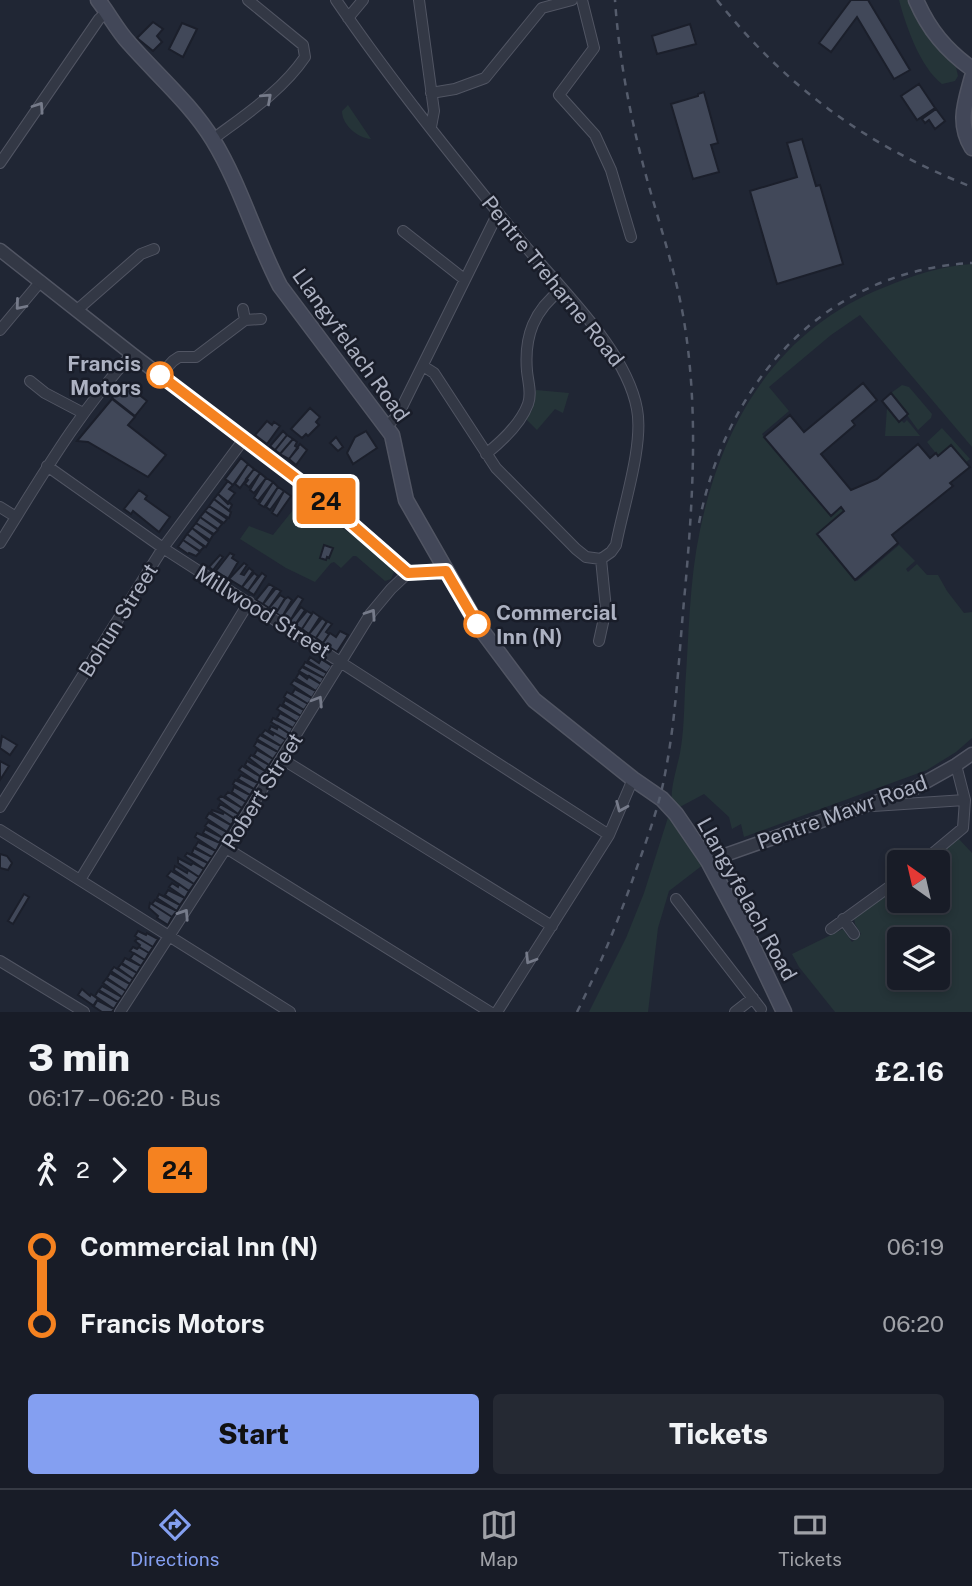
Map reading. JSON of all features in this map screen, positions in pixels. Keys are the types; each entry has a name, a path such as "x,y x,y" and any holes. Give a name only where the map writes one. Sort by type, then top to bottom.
{"main road":[{"name":"Llangyfelach Road","path":"98,0 126,40 184,101 212,139 235,181 280,286 387,426 395,445 398,473 406,500 477,624 534,701 671,808 708,861 784,1012"},
{"path":"916,0 934,35 955,57 972,69"},
{"path":"972,77 962,119 964,135 972,148"}],"street":[{"path":"212,139 256,107 295,72 305,57 303,45 248,0"},
{"name":"Pentre Treharne Road","path":"336,0 431,127 620,361 628,376 638,411 636,449 616,545 601,559"},
{"path":"348,18 363,0"},
{"path":"419,0 434,111 431,127"},
{"path":"431,93 455,89 485,78 542,8 572,0"},
{"path":"582,0 594,48 559,95 595,135 611,170 631,237"},
{"path":"0,163 99,19 107,12"},
{"path":"387,426 398,415 498,212"},
{"path":"403,231 464,279"},
{"path":"77,310 141,254 154,249"},
{"path":"0,250 322,498 408,573 446,571"},
{"path":"0,330 41,281"},
{"path":"486,454 516,424 528,405 530,389 526,354 530,328 541,308 562,289"},
{"path":"243,309 245,320"},
{"path":"160,375 173,361 187,356 196,358 245,320 261,318"},
{"path":"0,544 83,413 100,389 132,354"},
{"path":"423,366 434,373 486,454 576,549 586,556 601,559 610,610 599,641"},
{"path":"30,381 45,393 83,413"},
{"name":"Bohun Street","path":"0,807 163,548 244,439"},
{"name":"Millwood Street","path":"47,466 163,548 609,835"},
{"path":"0,506 16,517"},
{"name":"Robert Street","path":"120,1012 282,759 371,613 408,573"},
{"path":"80,880 248,602"},
{"name":"Pentre Mawr Road","path":"708,861 915,788 972,754"},
{"path":"282,759 552,926"},
{"path":"937,850 963,828 965,800 956,765"},
{"path":"497,1012 609,835 633,779"},
{"path":"865,807 965,800"},
{"path":"0,830 290,1012"},
{"path":"226,848 490,1012"},
{"path":"831,929 887,888"},
{"path":"676,898 761,1009"},
{"path":"844,919 854,934"},
{"path":"0,961 84,1012"},
{"path":"735,1012 753,999"}],"shaded area":[{"path":"899,0 909,0 928,37 956,67 958,76 955,81 942,84 927,67 910,34"},
{"path":"348,105 371,139 361,136 348,126 342,111"},
{"path":"972,264 972,447 860,315 831,335 769,387 789,411 762,434 830,515 841,507 844,511 855,580 899,545 915,561 906,569 908,572 917,564 927,575 938,575 964,613 972,612 972,738 956,752 927,770 744,837 741,824 732,829 729,817 704,794 676,809 672,801 672,790 682,737 696,550 710,490 740,416 761,383 786,354 814,327 847,305 917,275"},
{"path":"902,385 909,387 932,414 918,430 891,393"},
{"path":"536,390 569,393 563,413 555,409 537,430 526,419 532,410"},
{"path":"887,408 899,422 901,420 904,423 907,420 920,436 885,436"},
{"path":"942,428 970,459 966,462 951,445 938,456 927,442"},
{"path":"301,500 357,538 392,567 394,572 391,579 385,581 353,556 341,568 334,562 331,563 315,582 286,568 240,539 249,526 273,535"},
{"path":"671,808 708,861 669,891 658,928 648,1012 589,1012 626,938 644,893"},
{"path":"958,838 972,853 972,1012 835,1012 799,967 792,954 843,929 852,942 861,934 854,918 887,894 887,914 950,914 950,850 943,850"}],"building":[{"path":"851,0 868,0 910,70 894,79 857,17 831,52 819,43"},
{"path":"153,22 163,29 157,36 162,42 153,51 137,38"},
{"path":"182,23 197,29 183,57 169,49"},
{"path":"690,24 696,44 657,54 652,36"},
{"path":"919,84 935,108 917,120 901,96"},
{"path":"704,92 718,143 711,145 719,172 693,179 671,104"},
{"path":"936,109 945,121 935,129 929,120 925,123 922,119"},
{"path":"802,139 816,186 820,185 843,264 777,284 750,191 797,177 787,143"},
{"path":"124,383 147,401 135,416 112,398"},
{"path":"863,383 877,400 852,421 855,425 821,454 851,490 877,479 918,444 930,458 936,453 938,456 951,445 970,467 950,483 953,486 892,535 898,543 855,580 817,534 844,511 841,507 831,516 764,437 790,415 804,432"},
{"path":"891,393 908,414 899,422 882,401"},
{"path":"112,399 135,417 128,425 166,455 148,477 88,442 77,441"},
{"path":"310,408 320,417 316,422 319,425 302,438 291,429"},
{"path":"267,421 280,426 267,444 255,435"},
{"path":"283,431 287,435 275,450 270,446"},
{"path":"366,431 377,448 353,464 347,453 355,437"},
{"path":"287,435 293,439 280,454 275,450"},
{"path":"336,437 343,447 338,451 330,443"},
{"path":"293,439 298,448 289,459 280,454"},
{"path":"300,444 307,450 296,465 289,459"},
{"path":"241,458 248,464 233,485 225,479"},
{"path":"248,464 254,469 240,488 235,484"},
{"path":"254,469 260,473 249,487 245,484 248,480 246,479"},
{"path":"260,473 266,478 254,493 250,490"},
{"path":"266,478 273,482 258,501 254,498"},
{"path":"228,481 233,485 229,489 235,493 228,502 218,494"},
{"path":"273,482 278,487 264,507 259,504"},
{"path":"278,487 284,491 270,510 266,507"},
{"path":"139,490 147,496 145,499 170,517 159,532 133,511 131,514 124,509"},
{"path":"284,491 291,496 277,516 272,513"},
{"path":"218,494 232,505 229,511 214,499"},
{"path":"214,499 231,512 229,518 209,506"},
{"path":"209,506 227,519 224,523 205,511"},
{"path":"205,511 222,524 218,529 200,517"},
{"path":"200,517 218,530 214,534 196,523"},
{"path":"196,523 213,535 210,540 192,528"},
{"path":"192,528 209,542 206,547 187,534"},
{"path":"187,534 204,547 200,551 183,540"},
{"path":"183,540 200,552 196,556 178,547"},
{"path":"324,545 333,548 326,560 320,558"},
{"path":"230,553 238,562 228,579 216,571"},
{"path":"220,555 223,557 213,570 209,567"},
{"path":"244,563 247,565 241,574 244,575 249,568 253,571 242,587 229,579"},
{"path":"254,573 258,576 248,591 242,587"},
{"path":"262,573 266,576 254,595 248,591"},
{"path":"269,584 274,587 263,604 256,600"},
{"path":"276,588 281,591 269,608 263,604"},
{"path":"280,595 285,598 276,613 269,608"},
{"path":"298,596 303,599 290,621 282,617"},
{"path":"288,597 292,600 282,617 276,613"},
{"path":"301,607 305,610 295,625 290,621"},
{"path":"307,611 312,614 302,629 295,625"},
{"path":"313,612 320,617 309,634 302,629"},
{"path":"322,618 327,622 316,638 309,634"},
{"path":"327,621 332,624 323,643 316,638"},
{"path":"340,631 348,635 337,652 323,643 330,633 336,637"},
{"path":"310,657 319,663 321,659 332,666 327,673 308,661"},
{"path":"305,662 327,673 324,678 303,666"},
{"path":"302,667 324,678 321,684 299,671"},
{"path":"299,673 321,684 316,691 296,678"},
{"path":"294,680 316,691 312,698 291,684"},
{"path":"295,689 312,698 308,704 292,694"},
{"path":"287,692 308,704 304,710 284,697"},
{"path":"285,700 304,710 301,716 283,704"},
{"path":"280,705 301,716 297,722 277,709"},
{"path":"280,713 297,722 293,728 277,718"},
{"path":"273,718 293,728 290,734 271,722"},
{"path":"271,726 277,729 278,726 290,734 286,740 269,730"},
{"path":"265,730 286,740 281,746 262,734"},
{"path":"260,735 281,746 278,752 257,739"},
{"path":"2,736 17,745 10,755 0,748"},
{"path":"257,741 278,752 273,759 254,746"},
{"path":"257,750 273,759 269,765 254,755"},
{"path":"251,755 269,765 265,771 249,758"},
{"path":"0,761 9,766 0,780"},
{"path":"247,761 265,771 261,777 245,765"},
{"path":"242,766 261,777 258,783 239,770"},
{"path":"241,775 258,783 254,789 238,779"},
{"path":"235,780 254,789 250,795 233,784"},
{"path":"234,787 250,795 246,802 232,792"},
{"path":"228,792 246,802 242,808 225,796"},
{"path":"221,796 242,808 238,814 218,799"},
{"path":"220,804 238,814 235,819 218,808"},
{"path":"212,810 223,814 224,812 235,819 231,825 211,812"},
{"path":"209,813 231,825 227,832 206,818"},
{"path":"208,822 227,832 223,838 205,826"},
{"path":"205,829 223,838 220,843 203,833"},
{"path":"197,833 220,843 216,851 195,837"},
{"path":"198,842 216,851 212,857 195,847"},
{"path":"194,848 212,857 208,863 192,853"},
{"path":"187,853 208,863 204,869 185,856"},
{"path":"0,854 7,856 12,863 8,870 0,868"},
{"path":"178,858 204,869 199,877 178,863"},
{"path":"175,866 199,877 194,884 174,870"},
{"path":"171,871 194,884 189,891 167,876"},
{"path":"172,883 189,891 185,898 169,887"},
{"path":"168,890 185,898 180,905 165,895"},
{"path":"24,894 29,897 13,924 8,921"},
{"path":"159,894 180,905 177,911 157,898"},
{"path":"155,900 177,911 172,917 152,904"},
{"path":"150,903 172,917 168,925 157,918 149,908"},
{"path":"138,931 158,939 153,947 135,936"},
{"path":"138,938 153,947 149,953 139,947 135,941"},
{"path":"133,947 139,947 149,953 145,960 130,951"},
{"path":"134,953 145,960 141,966 130,959"},
{"path":"125,958 141,966 137,973 122,963"},
{"path":"121,964 137,973 133,979 118,968"},
{"path":"114,967 133,979 130,984 111,971"},
{"path":"110,973 130,984 126,991 107,978"},
{"path":"106,979 126,991 122,997 103,983"},
{"path":"102,986 122,997 118,1002 99,990"},
{"path":"82,989 98,999 94,1006 78,995"},
{"path":"98,991 118,1002 114,1009 95,996"},
{"path":"97,1000 114,1009 112,1012 102,1012 93,1006"}],"railway":[{"path":"577,1012 623,906 662,786 675,705 692,487 693,418 683,315 635,130 622,65 615,0"},
{"path":"717,0 772,61 831,111 898,153 972,187"},
{"path":"699,523 712,472 732,424 758,381 790,344 827,312 870,287 919,271 972,263"}],"bus line":[{"name":"24","path":"160,375 322,498 408,573 446,571 477,624"}],"place":[{"name":"Francis Motors","path":"160,375"},
{"name":"Commercial Inn (N)","path":"477,624"}]}
